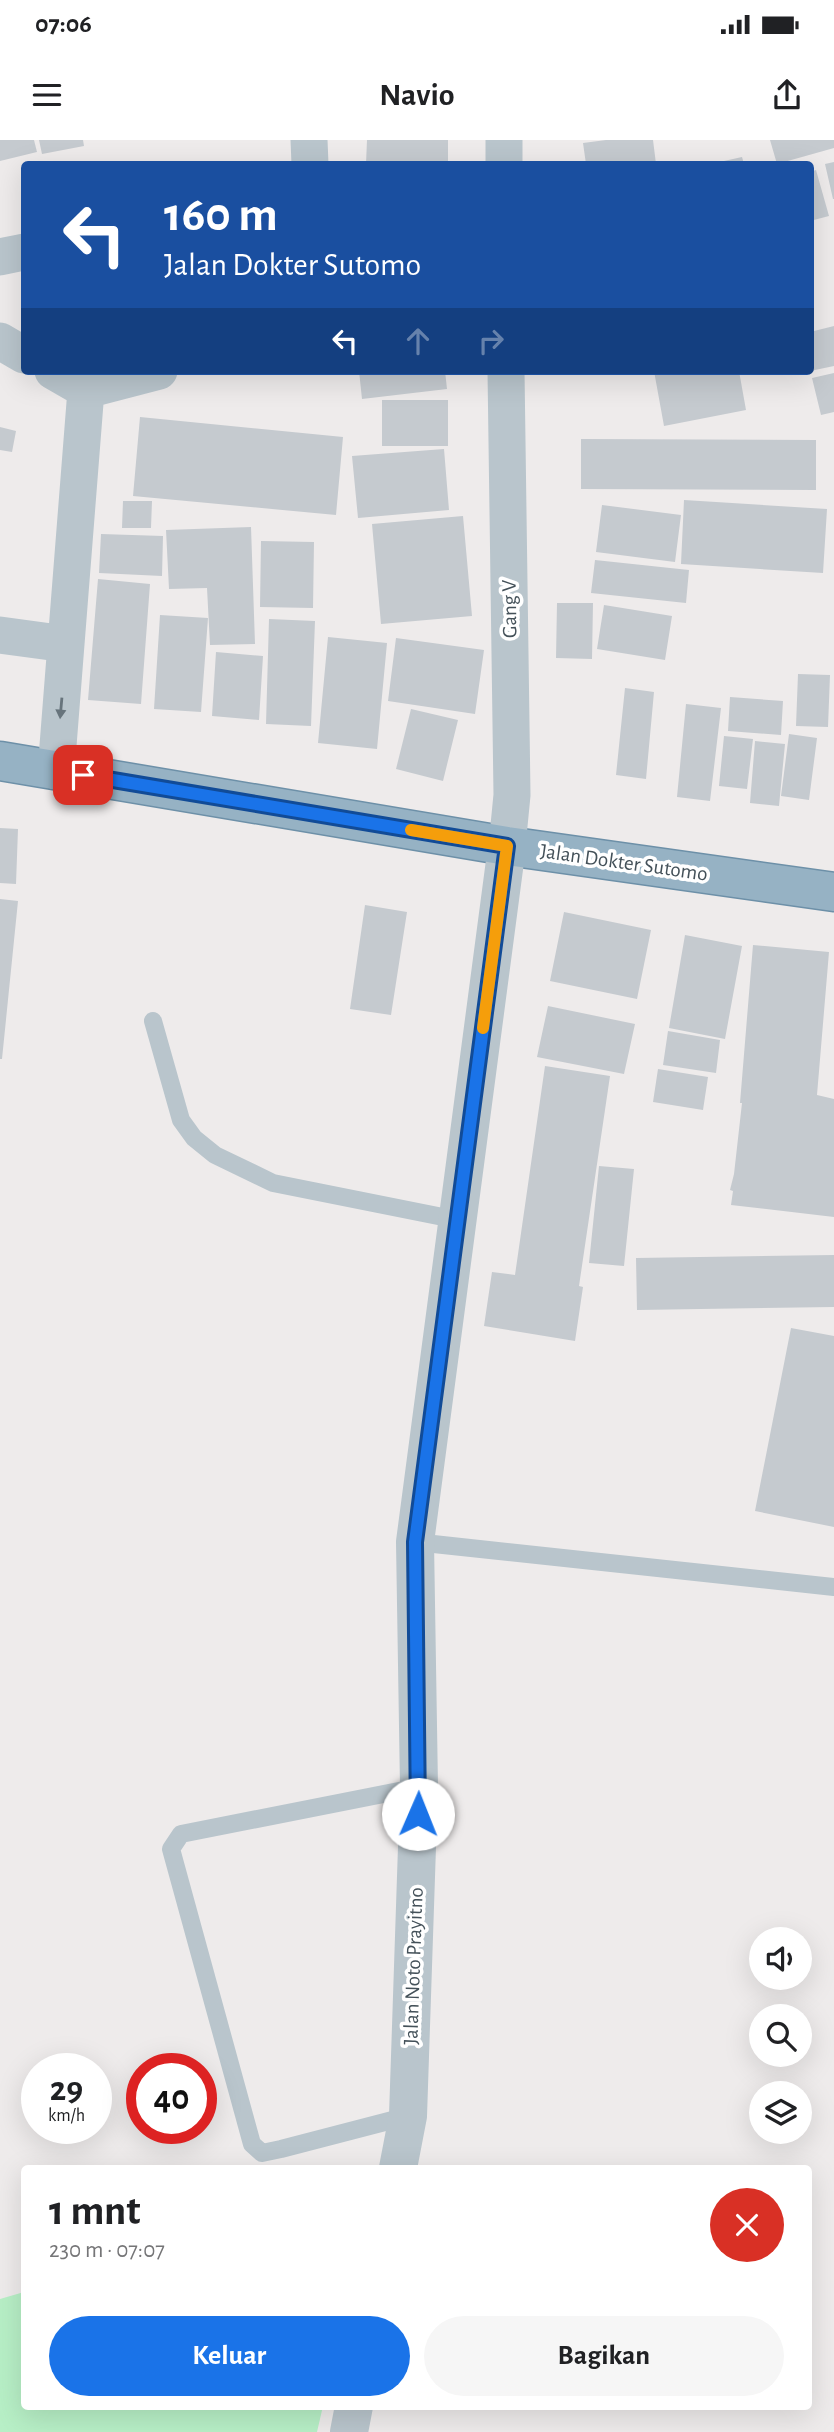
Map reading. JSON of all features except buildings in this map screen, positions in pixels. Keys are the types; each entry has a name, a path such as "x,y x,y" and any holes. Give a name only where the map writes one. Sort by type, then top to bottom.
{"highway":[{"name":"Jalan Dokter Sutomo","path":"0,761 507,846 834,892"}],"street":[{"path":"309,140 310,161"},
{"path":"504,140 504,161"},
{"path":"0,257 21,253"},
{"path":"0,341 21,353"},
{"path":"59,375 86,390 144,375"},
{"name":"Gang V","path":"506,375 512,795 507,846"},
{"path":"56,771 86,390"},
{"path":"0,635 66,644"},
{"name":"Jalan Noto Prayitno","path":"399,2165 408,2116 419,1787 415,1542 507,846"},
{"path":"349,2432 353,2410"}],"lane":[{"path":"153,1021 181,1120 194,1138 215,1155 273,1183 458,1220"},
{"path":"415,1542 834,1587"},
{"path":"408,2116 281,2149 262,2152 252,2144 171,1849 181,1834 419,1787"}],"green space":[{"path":"21,2293 21,2410 322,2410 317,2432 0,2432 0,2299"}],"slow traffic":[{"path":"411,830 507,846 483,1028"}],"route":[{"path":"83,775 507,846 415,1542 418,1814"}]}
